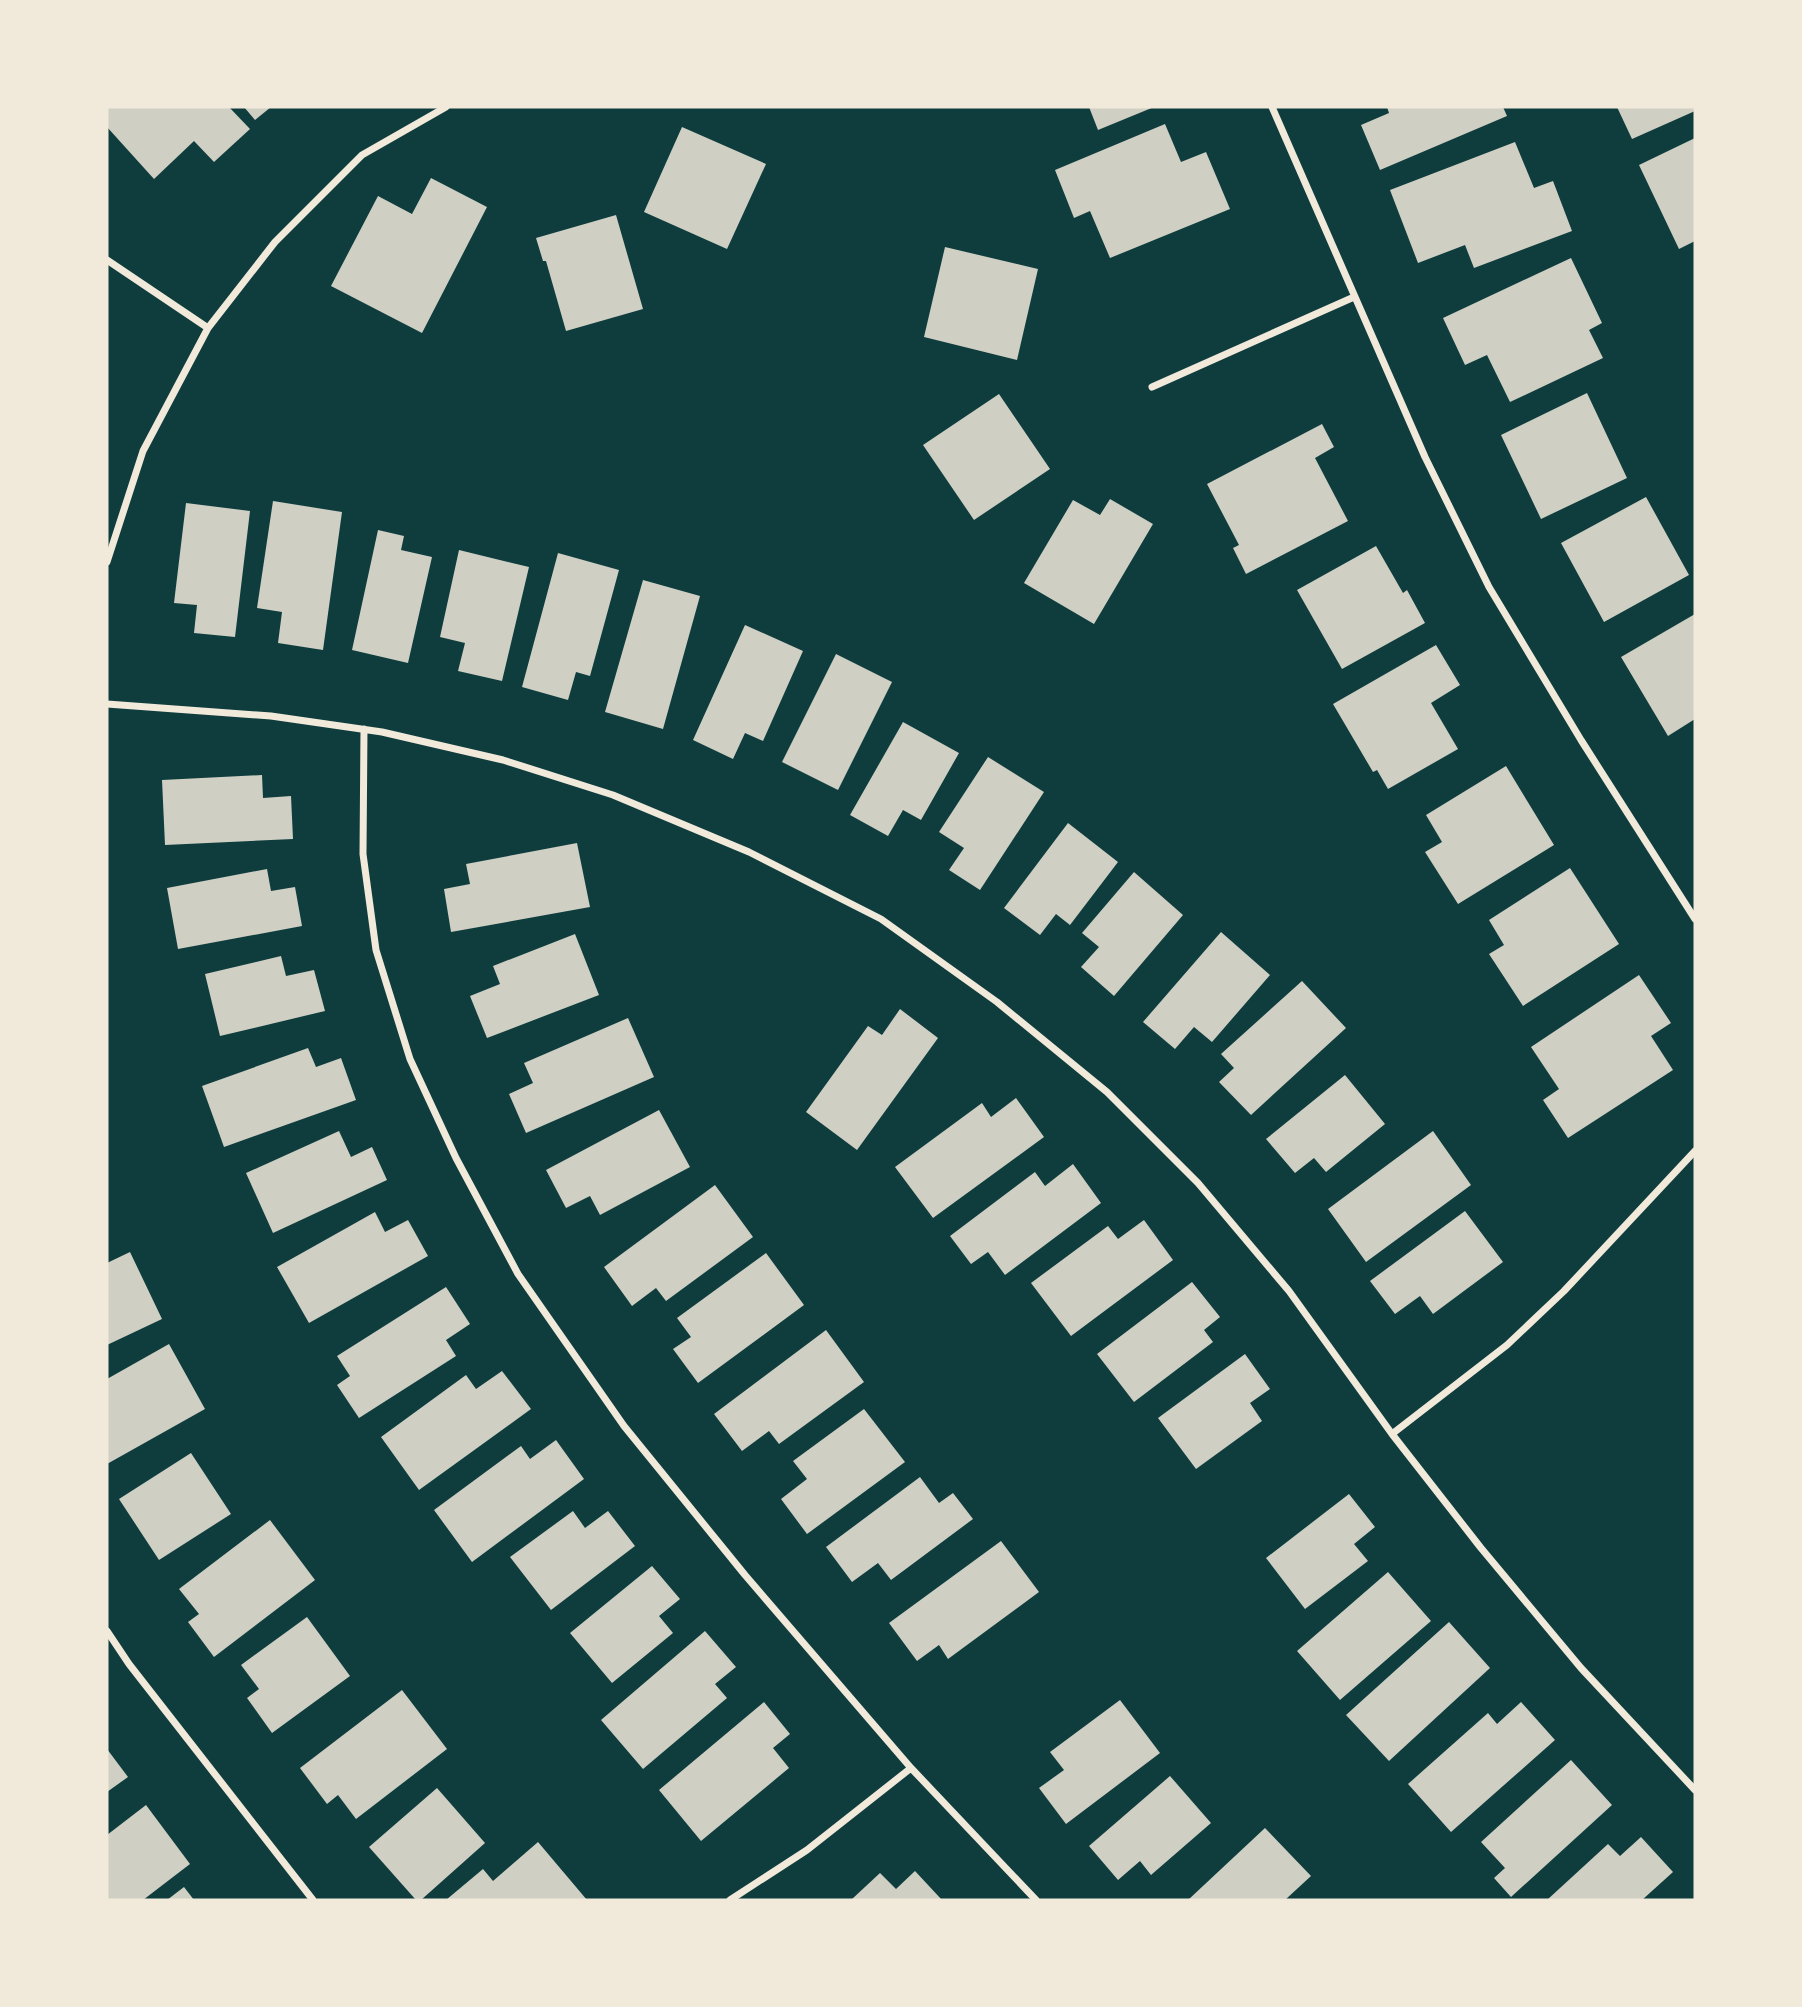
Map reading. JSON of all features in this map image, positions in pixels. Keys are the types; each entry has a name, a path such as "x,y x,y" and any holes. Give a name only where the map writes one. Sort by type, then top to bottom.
{"street":[{"path":"107,562 143,451 208,328 275,242 362,155 446,107"},
{"path":"1272,107 1425,457 1489,587 1581,740 1695,919"},
{"path":"107,260 208,328"},
{"path":"1152,387 1353,297"},
{"path":"107,704 271,716 363,729 503,760 613,795 749,852 881,919 997,1002 1107,1092 1198,1183 1289,1291 1392,1434 1481,1548 1581,1668 1695,1790"},
{"path":"363,729 363,854 376,950 410,1059 456,1158 518,1274 624,1426 745,1575 911,1768 1037,1900"},
{"path":"1392,1434 1507,1345 1564,1291 1695,1151"},
{"path":"107,1631 129,1664 313,1900"},
{"path":"730,1900 807,1850 911,1768"}],"building":[{"path":"107,107 229,107 250,129 214,162 194,141 154,179 107,127"},
{"path":"244,107 271,107 255,120"},
{"path":"1089,107 1154,107 1098,130"},
{"path":"1387,107 1503,107 1507,116 1380,170 1361,125 1389,113"},
{"path":"1617,107 1695,107 1695,111 1632,139"},
{"path":"1165,124 1181,162 1206,152 1230,209 1110,258 1090,211 1074,218 1055,170"},
{"path":"682,127 766,164 727,249 644,212"},
{"path":"1695,138 1695,241 1679,249 1639,165"},
{"path":"1515,142 1534,188 1553,181 1572,231 1474,268 1465,245 1418,263 1390,190"},
{"path":"431,178 487,207 422,333 331,286 378,196 412,214"},
{"path":"616,215 643,309 566,331 546,261 543,261 536,238"},
{"path":"945,247 1038,269 1017,360 924,337"},
{"path":"1571,258 1602,323 1589,330 1603,358 1510,402 1487,355 1465,365 1443,318"},
{"path":"1587,393 1627,478 1541,519 1501,435"},
{"path":"999,394 1050,469 974,520 923,445"},
{"path":"1322,424 1334,447 1315,458 1348,521 1246,574 1233,548 1239,545 1207,484"},
{"path":"1646,497 1689,575 1604,622 1561,543"},
{"path":"1110,499 1153,524 1094,624 1024,583 1073,500 1100,515"},
{"path":"273,501 342,512 323,650 278,643 282,612 257,608"},
{"path":"186,503 250,511 235,637 194,633 197,605 174,603"},
{"path":"378,530 404,536 401,550 432,557 408,663 352,650"},
{"path":"1376,546 1403,593 1407,590 1425,623 1342,669 1297,590"},
{"path":"459,550 529,567 502,681 458,671 465,643 440,637"},
{"path":"558,553 619,570 590,676 576,672 568,700 522,687"},
{"path":"643,580 700,596 663,729 605,712"},
{"path":"1695,614 1695,719 1668,736 1621,657"},
{"path":"745,625 803,651 763,741 745,733 733,759 693,740"},
{"path":"1436,645 1460,685 1431,703 1458,749 1388,789 1377,770 1373,772 1333,704"},
{"path":"836,654 892,682 838,790 782,762"},
{"path":"903,722 959,753 921,820 903,810 888,836 850,815"},
{"path":"988,757 1044,792 980,890 949,870 964,848 939,832"},
{"path":"1506,766 1554,845 1458,904 1425,852 1442,842 1426,815"},
{"path":"262,775 263,798 291,796 293,839 165,845 162,780"},
{"path":"1068,823 1118,862 1070,925 1056,914 1040,935 1004,908"},
{"path":"577,843 590,907 451,932 444,889 470,884 466,864"},
{"path":"1570,868 1619,944 1523,1006 1489,954 1504,945 1489,920"},
{"path":"267,869 271,891 295,887 302,926 178,949 167,888"},
{"path":"1134,872 1183,915 1114,996 1081,967 1099,947 1082,933"},
{"path":"1221,932 1270,975 1212,1042 1194,1027 1175,1049 1143,1022"},
{"path":"575,934 599,995 487,1038 470,996 500,984 493,966"},
{"path":"281,956 286,976 314,970 325,1011 220,1036 205,974"},
{"path":"1639,975 1671,1023 1651,1036 1673,1070 1568,1138 1543,1100 1559,1089 1531,1047"},
{"path":"1302,981 1346,1028 1251,1115 1219,1082 1234,1068 1221,1054"},
{"path":"900,1009 938,1038 857,1150 806,1112 868,1026 882,1035"},
{"path":"628,1018 654,1077 526,1133 509,1094 533,1083 524,1063"},
{"path":"308,1048 316,1067 341,1058 356,1100 224,1147 202,1086"},
{"path":"1345,1075 1385,1124 1326,1172 1314,1158 1295,1173 1266,1139"},
{"path":"1016,1098 1044,1137 933,1218 895,1167 982,1103 991,1117"},
{"path":"659,1110 690,1167 600,1215 590,1196 566,1208 546,1170"},
{"path":"339,1131 351,1157 372,1147 387,1180 273,1233 246,1173"},
{"path":"1433,1131 1471,1185 1366,1262 1328,1209"},
{"path":"1073,1164 1101,1203 1005,1275 988,1252 971,1264 950,1236 1035,1172 1045,1186"},
{"path":"715,1185 753,1237 666,1301 656,1288 632,1306 604,1267"},
{"path":"1465,1211 1503,1262 1433,1314 1420,1296 1395,1314 1370,1281"},
{"path":"375,1212 385,1232 408,1220 428,1256 309,1323 277,1267"},
{"path":"1144,1220 1173,1260 1071,1336 1031,1283 1108,1226 1118,1239"},
{"path":"130,1252 162,1319 107,1345 107,1263"},
{"path":"766,1253 804,1305 698,1383 673,1349 691,1337 677,1318"},
{"path":"1192,1282 1220,1317 1204,1330 1213,1342 1134,1402 1097,1354"},
{"path":"446,1287 470,1324 446,1340 456,1356 359,1418 337,1385 350,1376 337,1356"},
{"path":"826,1330 864,1382 779,1444 769,1431 742,1451 714,1414"},
{"path":"169,1344 205,1409 107,1464 107,1379"},
{"path":"1245,1354 1270,1389 1250,1403 1262,1421 1196,1469 1158,1418"},
{"path":"502,1371 531,1409 419,1490 381,1437 466,1375 476,1389"},
{"path":"864,1409 905,1462 807,1534 781,1499 807,1479 793,1461"},
{"path":"556,1440 584,1479 472,1562 434,1510 521,1446 530,1459"},
{"path":"191,1453 231,1514 159,1560 119,1499"},
{"path":"920,1477 939,1503 953,1493 973,1519 891,1580 878,1563 852,1582 826,1547"},
{"path":"1349,1494 1375,1527 1354,1544 1368,1561 1305,1609 1266,1558"},
{"path":"573,1511 585,1528 608,1511 635,1546 551,1610 510,1557"},
{"path":"270,1520 315,1580 214,1657 188,1622 199,1614 179,1589"},
{"path":"1001,1541 1039,1592 948,1659 939,1645 917,1661 889,1623"},
{"path":"652,1566 680,1599 659,1616 673,1633 612,1683 570,1633"},
{"path":"1388,1572 1431,1621 1340,1700 1297,1651"},
{"path":"307,1617 350,1676 272,1733 247,1698 259,1689 241,1665"},
{"path":"1449,1622 1490,1668 1389,1761 1346,1715"},
{"path":"705,1631 736,1667 715,1684 727,1698 643,1769 601,1720"},
{"path":"402,1690 447,1749 356,1819 338,1795 327,1804 300,1768"},
{"path":"1120,1700 1160,1753 1066,1824 1039,1788 1064,1770 1050,1752"},
{"path":"764,1702 790,1734 773,1748 789,1768 701,1841 659,1790"},
{"path":"1521,1702 1555,1740 1451,1832 1408,1784 1488,1713 1497,1724"},
{"path":"107,1749 128,1777 107,1792"},
{"path":"1571,1760 1612,1805 1511,1897 1494,1878 1505,1868 1481,1842"},
{"path":"1170,1776 1211,1823 1151,1875 1140,1861 1118,1880 1089,1846"},
{"path":"437,1788 485,1843 421,1900 416,1900 369,1847"},
{"path":"146,1805 190,1864 143,1900 107,1900 107,1835"},
{"path":"1265,1828 1311,1876 1285,1900 1188,1900"},
{"path":"1641,1837 1673,1872 1642,1900 1547,1900 1608,1844 1620,1856"},
{"path":"538,1842 587,1900 446,1900 483,1869 493,1881"},
{"path":"915,1871 942,1900 851,1900 880,1873 896,1889"},
{"path":"184,1887 194,1900 167,1900"}]}
